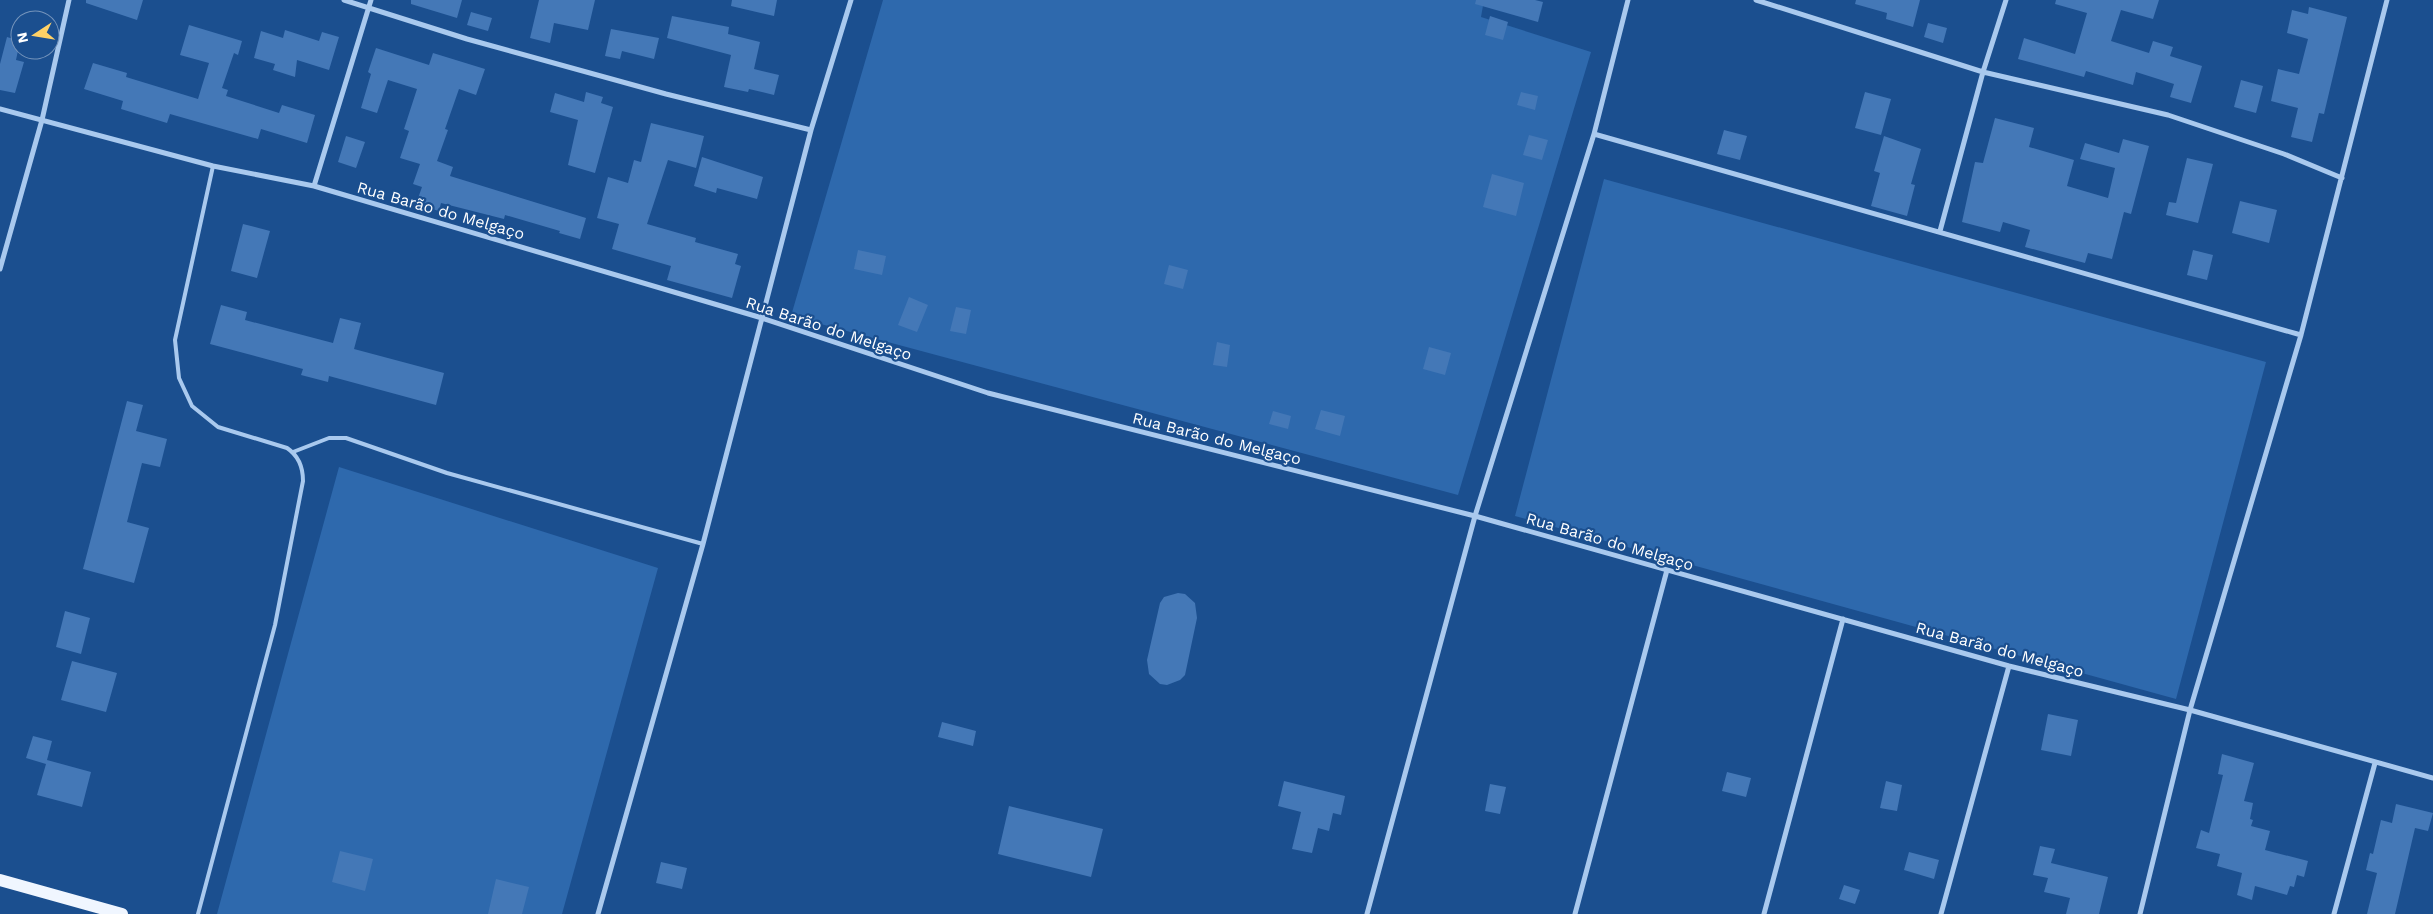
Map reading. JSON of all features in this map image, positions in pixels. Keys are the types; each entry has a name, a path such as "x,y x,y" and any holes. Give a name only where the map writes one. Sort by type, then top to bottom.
{"main road":[{"path":"0,880 122,914"}],"street":[{"path":"0,269 42,120 69,0"},
{"path":"344,0 476,41 666,94 811,130"},
{"path":"314,186 371,0"},
{"path":"598,914 702,544 811,130 851,0"},
{"path":"1367,914 1475,516 1594,134 1628,0"},
{"path":"1756,0 1983,72 2168,115 2284,154 2342,178"},
{"path":"1940,232 1983,72 2006,0"},
{"path":"2140,914 2190,710 2301,335 2387,0"},
{"name":"Rua Barão do Melgaço","path":"0,109 213,166 314,186 762,318 988,393 1475,516 2009,666 2190,710 2433,778"},
{"path":"1594,134 2301,335"},
{"path":"1575,914 1667,570"},
{"path":"1764,914 1843,620"},
{"path":"1941,914 2009,666"},
{"path":"2334,914 2375,763"}],"lane":[{"path":"198,914 275,625 303,481 303,469 293,452 287,448 218,427 192,406 179,378 175,340 213,166"},
{"path":"293,452 328,438 346,438 447,473 702,544"}],"shaded area":[{"path":"883,0 1484,0 1481,17 1591,52 1458,495 791,316"},
{"path":"1604,179 2266,362 2176,699 1515,516"},
{"path":"339,467 658,568 562,914 217,914"}],"building":[{"path":"86,0 143,0 137,20 86,3"},
{"path":"411,0 462,0 457,18 411,4"},
{"path":"539,0 595,0 588,30 554,23 550,43 530,38"},
{"path":"732,0 777,0 774,16 731,6"},
{"path":"1476,0 1535,0 1543,2 1538,22 1475,4"},
{"path":"1856,0 1920,0 1913,27 1886,19 1887,13 1855,4"},
{"path":"2056,0 2159,0 2153,19 2121,10 2111,41 2149,53 2153,41 2173,47 2170,56 2202,66 2191,103 2170,97 2174,84 2136,72 2133,85 2086,71 2084,77 2018,59 2024,38 2075,54 2087,13 2055,4"},
{"path":"2309,7 2347,17 2324,114 2319,113 2312,142 2291,137 2298,108 2271,101 2278,69 2299,74 2308,39 2287,33 2292,10 2308,14"},
{"path":"471,12 492,18 488,31 467,25"},
{"path":"672,16 729,27 728,34 760,42 754,69 779,75 774,95 749,89 748,92 724,87 731,55 667,38"},
{"path":"1490,16 1508,22 1503,40 1485,35"},
{"path":"1928,23 1947,28 1943,43 1924,37"},
{"path":"189,25 242,41 238,55 234,53 222,88 228,90 226,96 279,113 282,105 315,115 307,143 261,129 258,139 170,114 167,123 121,109 123,101 84,89 93,63 127,73 126,77 198,99 209,63 180,55"},
{"path":"611,29 659,38 654,59 622,51 620,59 605,56"},
{"path":"285,30 319,41 322,32 339,37 329,70 297,60 295,77 273,70 275,64 254,58 261,31 283,38"},
{"path":"7,37 10,38 10,60 24,62 15,93 0,90 0,64"},
{"path":"376,48 429,65 433,53 485,69 476,95 459,89 445,129 448,130 437,161 453,167 450,176 586,218 580,239 559,233 560,231 505,215 504,219 441,203 439,211 416,204 422,187 413,184 420,164 400,158 409,131 404,129 417,89 388,80 377,113 361,108 371,74 368,72"},
{"path":"2241,80 2263,86 2256,113 2234,107"},
{"path":"586,92 603,97 601,103 613,107 595,173 568,165 578,120 550,112 555,93 584,102"},
{"path":"1521,92 1538,96 1535,110 1517,105"},
{"path":"1865,92 1891,99 1881,135 1855,128"},
{"path":"1995,118 2034,128 2029,147 2074,160 2067,186 2108,198 2115,168 2080,159 2085,143 2119,153 2123,139 2149,146 2131,214 2124,212 2112,259 2088,253 2085,263 2025,247 2030,230 2003,222 2000,232 1962,222 1975,162 1983,163"},
{"path":"651,123 704,136 696,168 668,160 647,224 696,238 695,242 738,254 735,264 741,266 732,298 667,280 671,266 612,249 619,224 597,218 608,177 628,183 634,160 641,162"},
{"path":"1724,130 1747,136 1740,160 1717,154"},
{"path":"1529,135 1548,140 1542,160 1523,155"},
{"path":"346,136 365,142 356,168 338,162"},
{"path":"1884,136 1921,149 1911,184 1915,185 1907,216 1871,206 1880,173 1874,171"},
{"path":"702,157 763,177 757,199 717,188 716,193 694,186"},
{"path":"2187,158 2213,164 2198,223 2166,215 2169,202 2176,203"},
{"path":"1492,174 1524,183 1516,216 1483,207"},
{"path":"2240,201 2277,210 2269,243 2232,233"},
{"path":"243,224 270,231 257,278 231,271"},
{"path":"858,250 886,256 882,275 854,269"},
{"path":"2193,250 2213,255 2207,280 2187,275"},
{"path":"1169,265 1188,270 1183,289 1164,284"},
{"path":"909,297 928,305 917,332 898,325"},
{"path":"221,305 247,312 245,320 333,343 340,318 361,323 354,349 444,373 436,405 329,376 328,382 301,375 303,369 210,344"},
{"path":"956,307 971,310 966,334 950,331"},
{"path":"1217,342 1230,345 1227,367 1213,365"},
{"path":"1429,347 1451,353 1445,375 1423,369"},
{"path":"127,401 143,405 136,431 167,439 160,467 142,463 127,522 149,528 134,583 83,569"},
{"path":"1321,410 1345,416 1340,436 1315,429"},
{"path":"1273,411 1291,416 1288,429 1269,424"},
{"path":"1178,593 1185,594 1195,603 1197,618 1185,675 1180,680 1167,685 1160,684 1149,674 1147,660 1160,603 1164,597"},
{"path":"65,611 90,618 81,654 56,647"},
{"path":"72,661 117,673 106,712 61,700"},
{"path":"2048,714 2078,720 2071,756 2041,750"},
{"path":"942,722 976,731 973,746 938,737"},
{"path":"33,736 52,741 47,760 91,772 82,807 37,795 46,764 26,758"},
{"path":"2222,754 2254,763 2244,801 2253,803 2250,819 2253,820 2251,826 2270,831 2265,850 2308,861 2304,877 2297,875 2294,887 2290,886 2287,895 2255,886 2252,900 2237,895 2242,873 2217,866 2220,854 2196,848 2201,830 2209,833 2223,775 2218,774"},
{"path":"1727,772 1751,778 1746,797 1722,791"},
{"path":"1284,781 1345,796 1341,815 1333,813 1329,831 1318,828 1312,853 1292,849 1301,812 1278,806"},
{"path":"1886,781 1902,785 1897,811 1880,808"},
{"path":"1490,784 1506,787 1500,814 1485,811"},
{"path":"2396,804 2433,813 2428,831 2415,828 2395,914 2367,914 2377,873 2366,870 2370,853 2373,854 2381,820 2392,823"},
{"path":"1009,806 1103,829 1091,877 998,854"},
{"path":"2040,846 2055,849 2051,863 2108,877 2099,914 2066,914 2070,898 2044,892 2048,878 2033,875"},
{"path":"340,851 373,859 365,891 332,882"},
{"path":"1909,852 1939,860 1934,879 1904,870"},
{"path":"661,862 687,868 682,889 656,883"},
{"path":"496,879 529,887 522,914 488,914"},
{"path":"1844,885 1860,890 1855,904 1839,899"}]}
